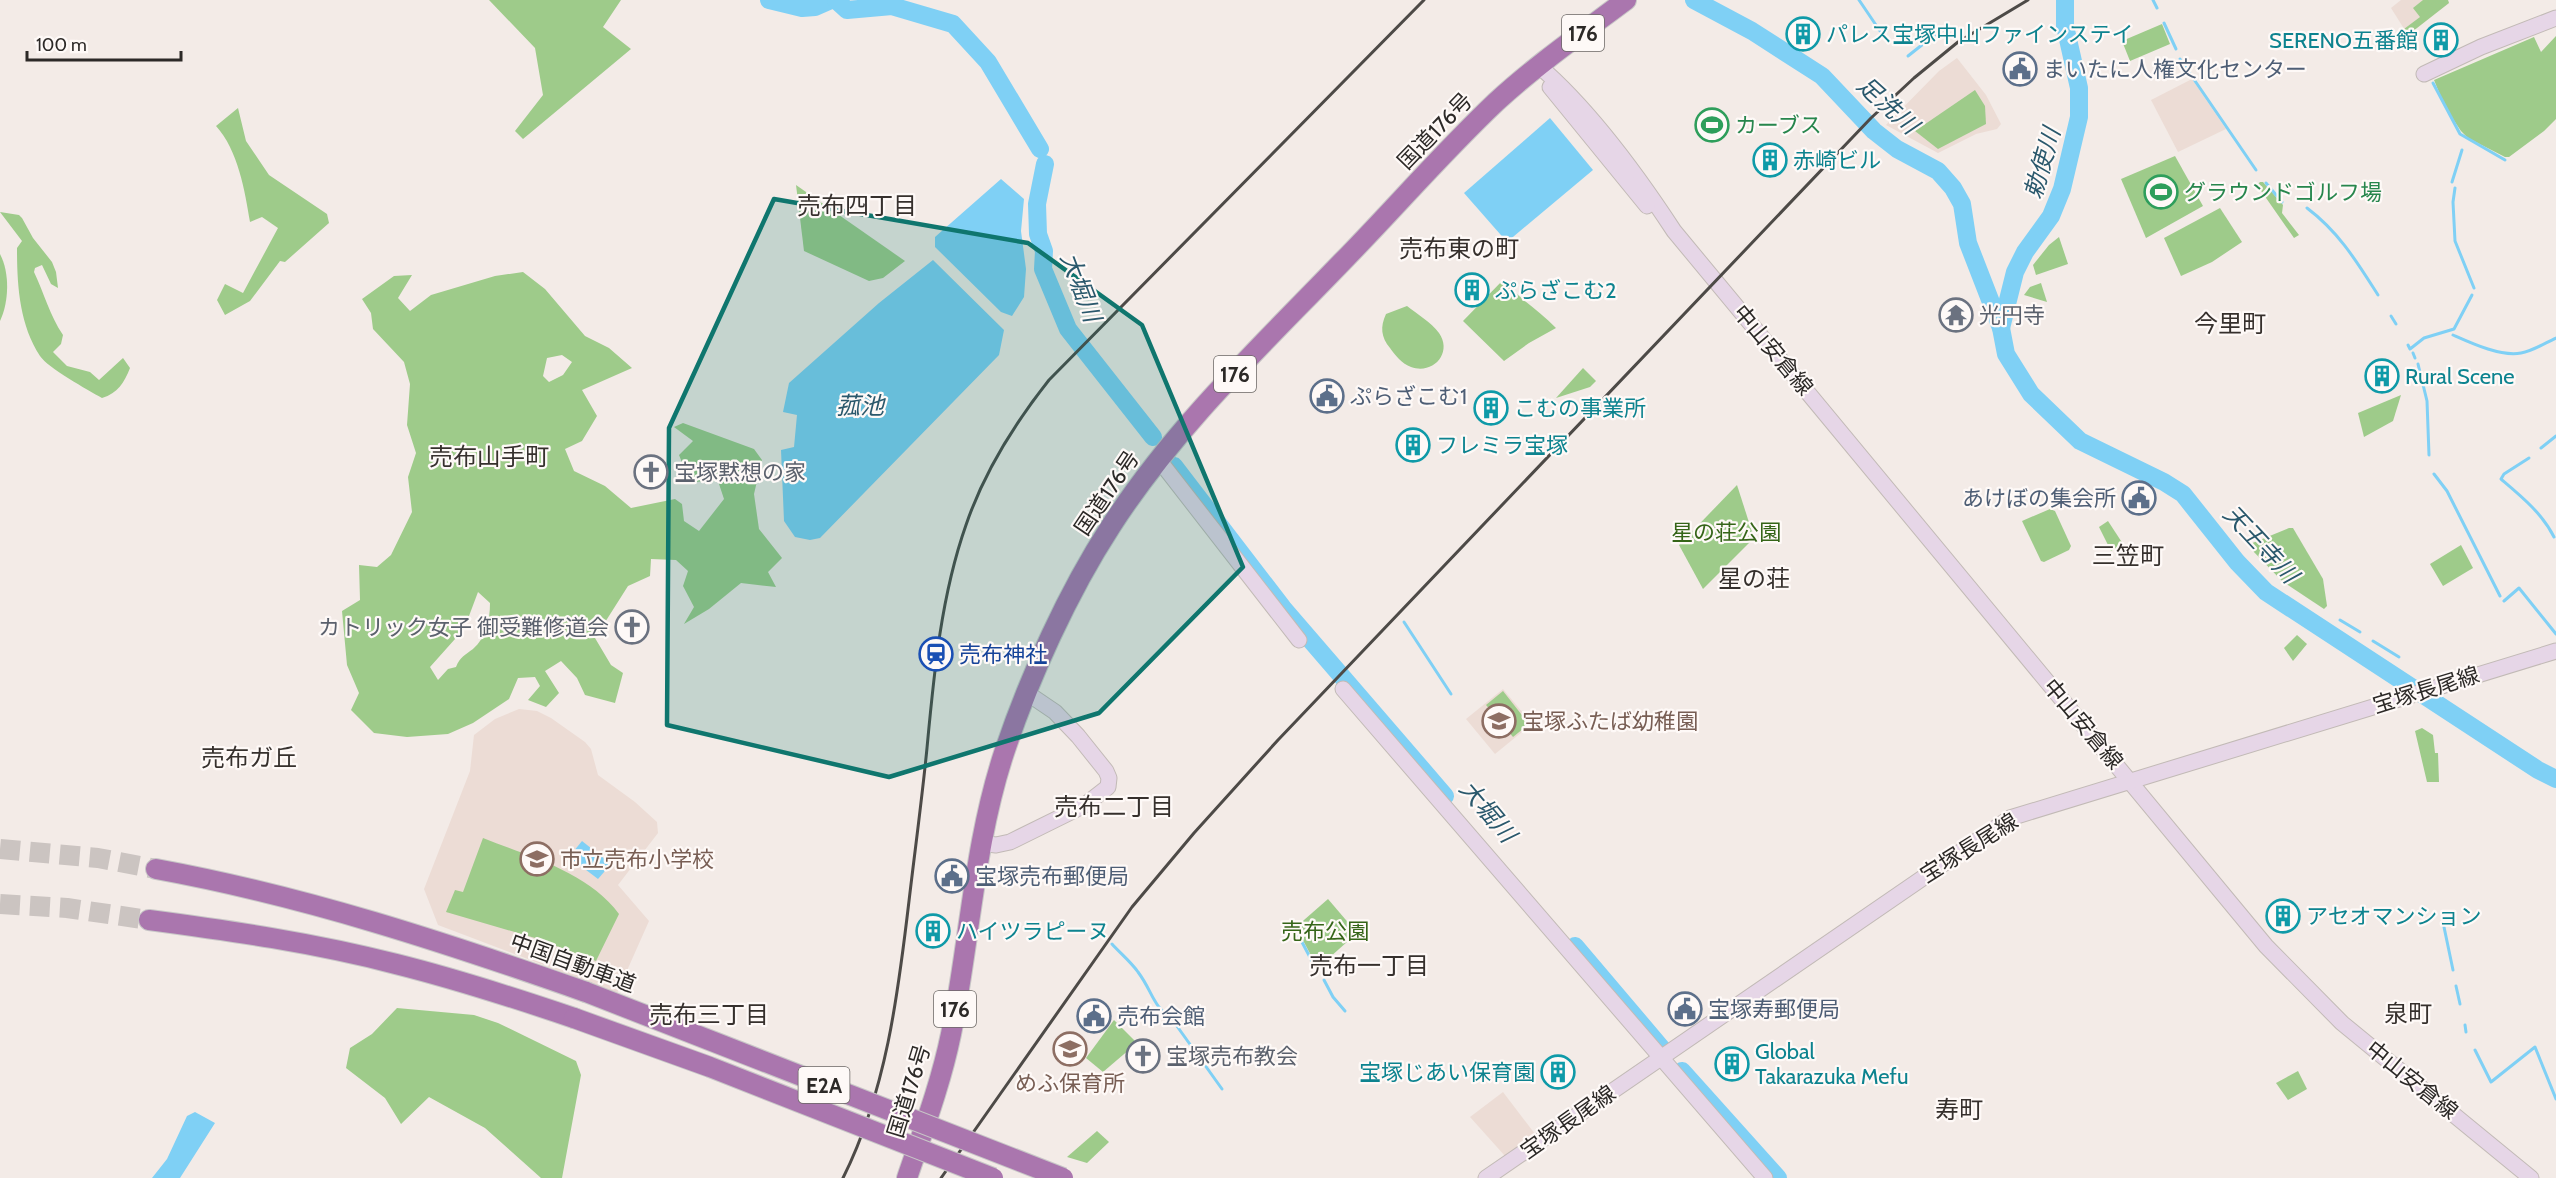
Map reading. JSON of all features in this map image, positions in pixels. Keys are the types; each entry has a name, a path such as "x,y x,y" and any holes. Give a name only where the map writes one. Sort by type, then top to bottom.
{"highway":[{"name":"国道176号","path":"907,1178 931,1108 951,1035 980,843 1004,751 1064,610 1108,529 1159,460 1215,395 1450,149 1498,101 1539,66 1626,0"},
{"name":"中国自動車道","path":"156,869 230,882 361,917 453,945 586,992 1063,1178"},
{"name":"E2A","path":"149,920 227,930 315,946 394,963 484,988 710,1067 993,1178"}],"street":[{"path":"2424,74 2481,47 2556,18"},
{"name":"中山安倉線","path":"1539,66 1560,84 1646,188 1674,231 2266,946 2354,1033 2531,1178"},
{"path":"1159,460 1299,640"},
{"name":"宝塚長尾線","path":"1486,1178 2010,818 2556,651"},
{"path":"1343,689 1665,1055 1765,1178"},
{"path":"980,843 1010,842 1085,805 1108,787 1109,778 1106,771 1078,736 1055,712 1027,693"}],"highlighted area":[{"path":"774,199 1028,243 1142,325 1243,567 1099,713 889,777 667,725 669,428"}],"shaded area":[{"path":"2401,0 2448,0 2449,3 2408,35 2391,8"},
{"path":"1957,58 1986,95 2001,124 1997,129 1976,134 1938,153 1886,125 1939,71"},
{"path":"2192,79 2226,129 2178,152 2151,100"},
{"name":"宝塚ふたば幼稚園","path":"1503,689 1532,724 1495,754 1466,719"},
{"name":"市立売布小学校","path":"519,709 537,711 551,718 585,742 591,749 598,775 635,802 657,822 658,833 618,885 649,921 617,993 438,925 424,889 470,771 474,735 495,719"},
{"path":"1503,1092 1535,1134 1505,1156 1470,1117"}],"green space":[{"path":"489,0 621,0 603,27 631,49 523,139 515,131 543,95 535,48"},
{"path":"2423,0 2448,0 2449,3 2408,35 2404,29 2420,17 2413,8"},
{"path":"2162,24 2170,44 2130,61 2122,41"},
{"path":"2556,36 2556,119 2509,157 2468,138 2445,107 2434,80 2534,37 2541,52"},
{"path":"1975,90 1985,106 1986,124 1938,149 1915,131"},
{"path":"238,108 246,141 269,175 327,214 329,223 285,262 280,261 250,301 225,315 217,300 225,284 243,293 278,228 262,217 250,222 243,184 235,159 224,136 216,126"},
{"name":"グラウンドゴルフ場","path":"2175,156 2203,206 2146,238 2121,179"},
{"path":"2263,182 2283,205 2282,213 2299,235 2294,238 2257,185"},
{"path":"796,185 905,261 883,278 869,281 804,251"},
{"path":"2220,208 2242,242 2212,262 2181,276 2164,238"},
{"path":"0,212 19,215 22,218 33,238 52,262 56,272 58,288 51,284 42,265 35,268 34,272 63,335 61,344 53,352 67,366 90,372 99,380 123,358 130,368 123,383 112,393 102,398 59,372 40,356 23,317 17,248 22,241"},
{"path":"2059,237 2068,264 2036,275 2033,265 2049,245"},
{"path":"0,254 7,279 7,288 0,321"},
{"path":"523,272 545,289 585,336 609,348 632,368 582,390 597,416 582,441 565,449 574,471 605,486 631,508 675,499 682,504 684,521 699,531 724,499 718,481 690,482 679,455 693,441 674,427 683,423 754,449 762,460 754,494 759,529 782,558 768,572 776,587 741,583 709,609 684,624 694,607 683,586 688,571 676,560 651,559 650,576 628,586 595,638 611,665 623,673 615,703 585,695 577,678 561,661 545,671 559,693 546,707 528,700 540,686 535,677 518,678 509,699 473,723 448,734 407,737 374,733 351,710 359,693 347,665 342,611 360,600 359,565 377,567 391,555 412,512 408,477 416,453 407,425 410,384 404,362 373,329 371,313 362,299 394,276 412,275 398,298 410,311 431,295 495,276","holes":["562,355 572,362 563,375 549,382 543,376 547,358","478,592 490,603 484,634 477,645 461,658 456,667 448,669 438,680 430,667 455,639 469,616"]},
{"path":"1503,280 1556,328 1529,343 1504,361 1463,321"},
{"path":"2041,283 2047,302 2024,295 2030,287"},
{"path":"1407,306 1432,325 1443,341 1442,355 1439,360 1427,368 1419,369 1405,364 1392,351 1383,336 1382,328 1386,314"},
{"path":"1583,368 1596,381 1590,387 1556,398"},
{"path":"2401,395 2393,421 2364,437 2358,413"},
{"name":"星の荘公園","path":"1737,485 1754,538 1703,589 1679,545"},
{"path":"2050,509 2055,511 2071,546 2069,550 2044,562 2041,561 2022,521"},
{"path":"2108,521 2123,544 2111,551 2099,527"},
{"path":"2293,528 2323,579 2327,606 2324,609 2282,581 2251,549 2250,544"},
{"path":"2461,545 2473,568 2443,586 2430,564"},
{"path":"2297,635 2307,644 2293,661 2284,648"},
{"path":"1503,691 1529,724 1513,737 1486,705"},
{"path":"2422,728 2433,735 2435,753 2438,753 2439,782 2427,782 2415,731"},
{"path":"483,838 557,867 591,887 606,899 619,914 596,961 535,938 446,912 455,890 463,892"},
{"name":"売布公園","path":"1328,899 1357,933 1320,966 1315,963 1296,927"},
{"path":"397,1008 474,1015 498,1023 576,1061 581,1075 562,1178 541,1178 485,1128 429,1097 401,1124 385,1098 346,1068 350,1048 372,1034"},
{"path":"1114,1020 1137,1043 1103,1072 1086,1058"},
{"path":"2298,1071 2307,1089 2288,1100 2276,1083"},
{"path":"1097,1131 1109,1142 1087,1163 1067,1157"}],"water":[{"path":"1550,118 1593,170 1507,242 1464,193"},
{"path":"1001,179 1024,199 1021,231 1026,269 1024,297 1012,316 1001,312 935,247 935,237"},
{"name":"菰池","path":"933,260 1004,330 999,355 820,538 810,540 795,537 784,521 781,450 794,447 797,415 783,412 789,383 879,303"},
{"path":"582,841 611,864 598,879 569,857"},
{"path":"195,1112 215,1123 180,1178 152,1178 167,1159 187,1116"}],"waterway":[{"name":"大堀川","path":"769,0 802,8 815,7 831,0"},
{"name":"大堀川","path":"836,0 847,10 892,6 953,24 988,62 1040,149"},
{"name":"天王寺川","path":"1694,0 1752,31 1822,76 1874,131 1897,149 1938,171 1953,188 1962,204 1968,243 2001,328 2006,354 2031,394 2080,441 2164,482 2183,494 2237,562 2266,592 2538,770 2556,779"},
{"path":"1859,0 1880,31"},
{"name":"勅使川","path":"2001,328 2015,272 2025,252 2051,216 2062,189 2079,117 2079,88 2065,26 2065,0"},
{"path":"2153,0 2157,8"},
{"path":"2164,23 2176,49"},
{"path":"1908,56 1942,29 1949,33"},
{"path":"2180,59 2256,170"},
{"path":"2433,83 2460,134 2505,160"},
{"path":"2452,182 2462,150"},
{"name":"大堀川","path":"1045,164 1037,204 1038,234 1044,251 1043,269 1068,329 1153,437"},
{"path":"2266,183 2282,202"},
{"path":"2455,188 2453,202 2455,241 2474,288"},
{"path":"2307,208 2338,237 2378,295"},
{"path":"2408,345 2410,349 2424,338 2454,329 2472,295"},
{"path":"2391,316 2396,324"},
{"path":"2453,335 2486,348 2513,354 2530,351 2556,338"},
{"path":"2413,353 2415,358"},
{"path":"2418,364 2427,401 2429,455"},
{"path":"2541,448 2556,436"},
{"path":"2529,458 2504,474 2501,479 2537,513 2554,537"},
{"name":"大堀川","path":"1174,466 1283,608 1445,796"},
{"path":"2434,474 2447,491 2500,596"},
{"path":"2504,601 2519,588 2556,634"},
{"path":"2340,620 2360,632"},
{"path":"1404,622 1451,694"},
{"path":"2373,641 2399,657"},
{"path":"1293,925 1313,963"},
{"path":"2444,927 2453,970"},
{"path":"1112,944 1135,968 1156,1004 1174,1022 1222,1089"},
{"name":"大堀川","path":"1575,946 1664,1051"},
{"path":"1324,980 1333,997 1345,1011"},
{"path":"2456,986 2460,1004"},
{"path":"2465,1025 2466,1032"},
{"path":"2475,1050 2491,1082 2535,1047 2556,1099"},
{"name":"大堀川","path":"1682,1071 1778,1178"}],"tunnel":[{"path":"0,849 98,858 156,869"},
{"path":"0,904 67,908 149,920"}],"railway":[{"path":"843,1178 870,1112 895,1007 940,635 950,579 973,505 991,467 1024,413 1049,380 1424,0"},
{"path":"941,1178 1132,907 1194,833 1278,740 1871,118 1914,78 1958,42 2028,0"}],"place":[{"name":"パレス宝塚中山ファインステイ","path":"1803,34"},
{"name":"SERENO五番館","path":"2441,40"},
{"name":"まいたに人権文化センター","path":"2020,69"},
{"name":"カーブス","path":"1712,125"},
{"name":"赤崎ビル","path":"1770,160"},
{"name":"グラウンドゴルフ場","path":"2161,192"},
{"name":"ぷらざこむ2","path":"1472,290"},
{"name":"光円寺","path":"1956,315"},
{"name":"Rural Scene","path":"2382,376"},
{"name":"ぷらざこむ1","path":"1327,396"},
{"name":"こむの事業所","path":"1491,408"},
{"name":"フレミラ宝塚","path":"1413,445"},
{"name":"宝塚黙想の家","path":"651,472"},
{"name":"あけぼの集会所","path":"2139,498"},
{"name":"カトリック女子 御受難修道会","path":"632,627"},
{"name":"売布神社","path":"936,654"},
{"name":"宝塚ふたば幼稚園","path":"1499,721"},
{"name":"市立売布小学校","path":"537,859"},
{"name":"宝塚売布郵便局","path":"952,876"},
{"name":"アセオマンション","path":"2283,916"},
{"name":"ハイツラピーヌ","path":"933,931"},
{"name":"宝塚寿郵便局","path":"1685,1009"},
{"name":"売布会館","path":"1094,1016"},
{"name":"めふ保育所","path":"1070,1049"},
{"name":"宝塚売布教会","path":"1143,1056"},
{"name":"Global Takarazuka Mefu","path":"1732,1064"},
{"name":"宝塚じあい保育園","path":"1558,1072"}],"district":[{"name":"売布四丁目","path":"857,205"},
{"name":"売布東の町","path":"1459,248"},
{"name":"今里町","path":"2230,323"},
{"name":"売布山手町","path":"489,456"},
{"name":"三笠町","path":"2128,555"},
{"name":"星の荘","path":"1754,578"},
{"name":"売布ガ丘","path":"249,757"},
{"name":"売布二丁目","path":"1114,806"},
{"name":"売布一丁目","path":"1369,965"},
{"name":"泉町","path":"2408,1013"},
{"name":"売布三丁目","path":"709,1014"},
{"name":"寿町","path":"1959,1109"}],"water label":[{"name":"足洗川","path":"1888,105"}]}
